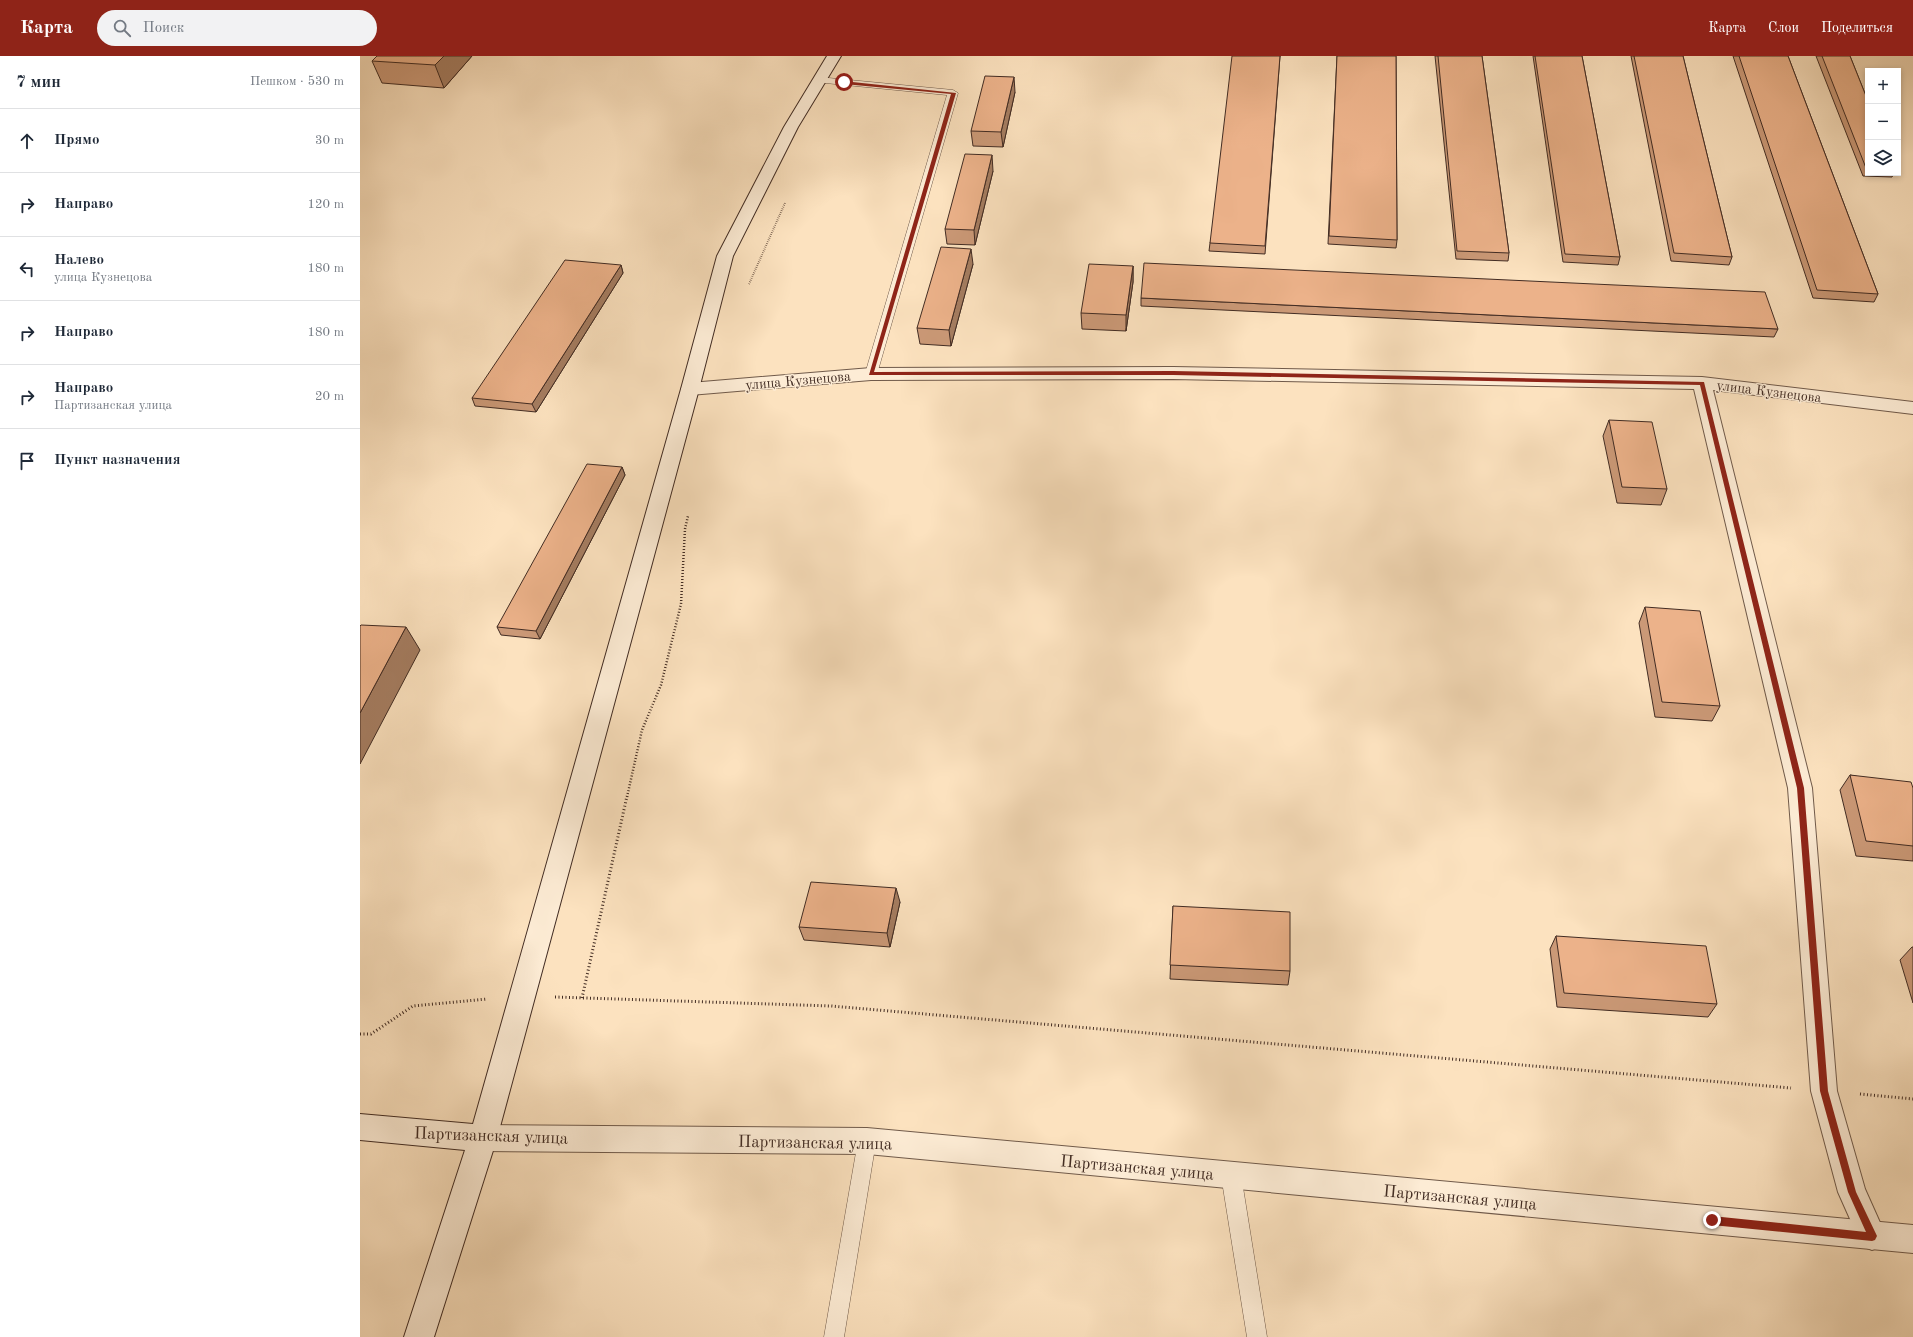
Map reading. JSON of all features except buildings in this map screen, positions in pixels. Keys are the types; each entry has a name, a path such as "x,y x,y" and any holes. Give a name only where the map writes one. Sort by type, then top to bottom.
{"street":[{"path":"419,1337 483,1138 690,389 724,256 791,127 818,80 834,56"},
{"name":"улица Кузнецова","path":"690,389 871,374 1173,373 1702,383 1913,408"},
{"path":"1702,383 1800,788 1824,1091 1852,1192 1872,1236"},
{"name":"Партизанская улица","path":"360,1127 483,1138 866,1141 1913,1239"}],"lane":[{"path":"818,80 954,93 871,374"},
{"path":"834,1337 866,1141"},
{"path":"1231,1176 1257,1337"}],"path":[{"path":"746,291 787,200"},
{"path":"582,998 642,730 661,686 681,604 685,529 689,514"},
{"path":"360,1034 371,1034 413,1006 523,996 831,1006 1913,1099"}],"route":[{"path":"844,82 954,93 871,374 1173,373 1702,383 1800,788 1824,1091 1852,1192 1872,1236 1712,1220"}]}
